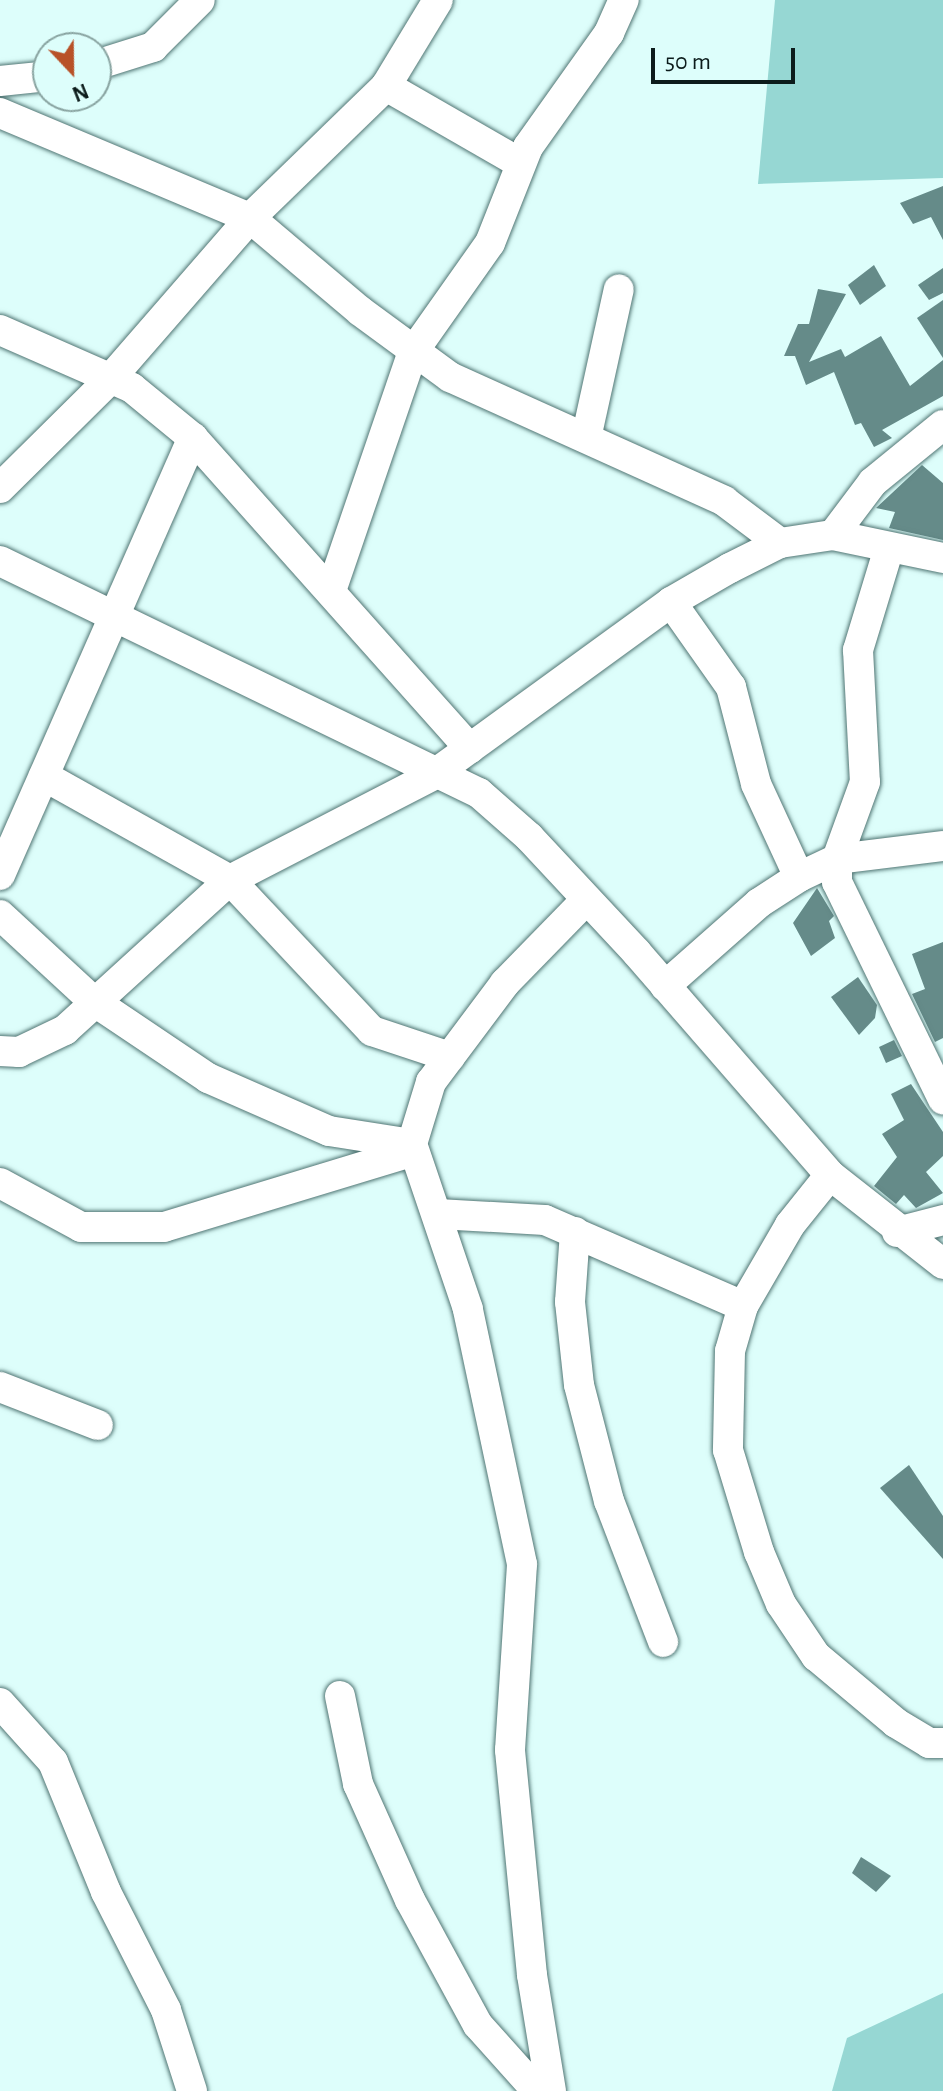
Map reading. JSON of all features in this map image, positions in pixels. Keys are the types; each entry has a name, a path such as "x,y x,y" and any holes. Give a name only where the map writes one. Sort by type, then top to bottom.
{"street":[{"path":"112,60 153,47 200,0"},
{"path":"0,488 111,378 250,218 386,86 438,0"},
{"path":"332,588 413,352 490,243 520,163 609,33 624,0"},
{"path":"0,81 32,78"},
{"path":"386,86 520,163"},
{"path":"0,113 250,218 413,352 488,397 587,434 724,501 780,543"},
{"path":"587,434 619,289"},
{"path":"0,330 111,378 193,438 332,588 470,749"},
{"path":"833,535 873,482 943,425"},
{"path":"0,875 193,438"},
{"path":"0,1051 43,1045 230,880 433,775 671,602 780,543 833,535 943,558"},
{"path":"889,548 858,650 865,782 837,859 844,903 943,1099"},
{"path":"0,561 433,775 479,793 505,815 586,900 830,1175 897,1232 943,1264"},
{"path":"671,602 731,687 756,784 799,877"},
{"path":"44,776 230,880 354,1018 390,1040 450,1057"},
{"path":"665,986 759,903 799,877 837,859 943,846"},
{"path":"551,2091 532,1975 510,1750 522,1564 468,1309 413,1148 426,1093 450,1057 505,983 586,900"},
{"path":"0,915 92,1000 166,1053 255,1102 329,1131 413,1148"},
{"path":"0,1183 81,1227 152,1228 285,1195 413,1148"},
{"path":"830,1175 790,1225 743,1306 730,1351 728,1450 781,1604 816,1656 853,1692 929,1743 943,1743"},
{"path":"438,1214 513,1215 575,1232 743,1306"},
{"path":"897,1232 943,1220"},
{"path":"575,1232 570,1302 579,1385 609,1501 663,1642"},
{"path":"0,1387 98,1425"},
{"path":"340,1696 358,1784 386,1852 458,1993 500,2054 537,2091"},
{"path":"0,1703 53,1762 106,1892 166,2010 192,2091"}],"shaded area":[{"path":"775,0 943,0 943,178 758,184"},
{"path":"943,1993 943,2091 832,2091 847,2038"}],"building":[{"path":"943,186 943,240 931,217 913,224 900,203"},
{"path":"874,265 886,286 860,305 848,285"},
{"path":"943,268 943,293 929,300 918,285"},
{"path":"818,289 846,294 809,362 841,349 845,357 881,336 910,386 943,360 943,396 882,430 892,438 874,447 861,423 855,425 834,372 806,385 795,356 784,356 798,324 809,324"},
{"path":"943,300 943,358 917,318"},
{"path":"922,465 943,483 943,540 889,528 895,512 876,508"},
{"path":"817,888 834,916 829,921 835,938 811,956 793,923"},
{"path":"943,942 943,1038 935,1042 912,994 925,989 912,954"},
{"path":"858,977 877,1005 875,1018 859,1035 831,997"},
{"path":"894,1040 902,1056 886,1063 879,1047"},
{"path":"911,1084 943,1132 943,1156 926,1172 943,1193 916,1208 904,1195 896,1204 874,1186 897,1157 882,1134 904,1120 891,1094"},
{"path":"909,1465 943,1516 943,1559 880,1488"},
{"path":"861,1857 891,1876 876,1892 852,1873"}]}
